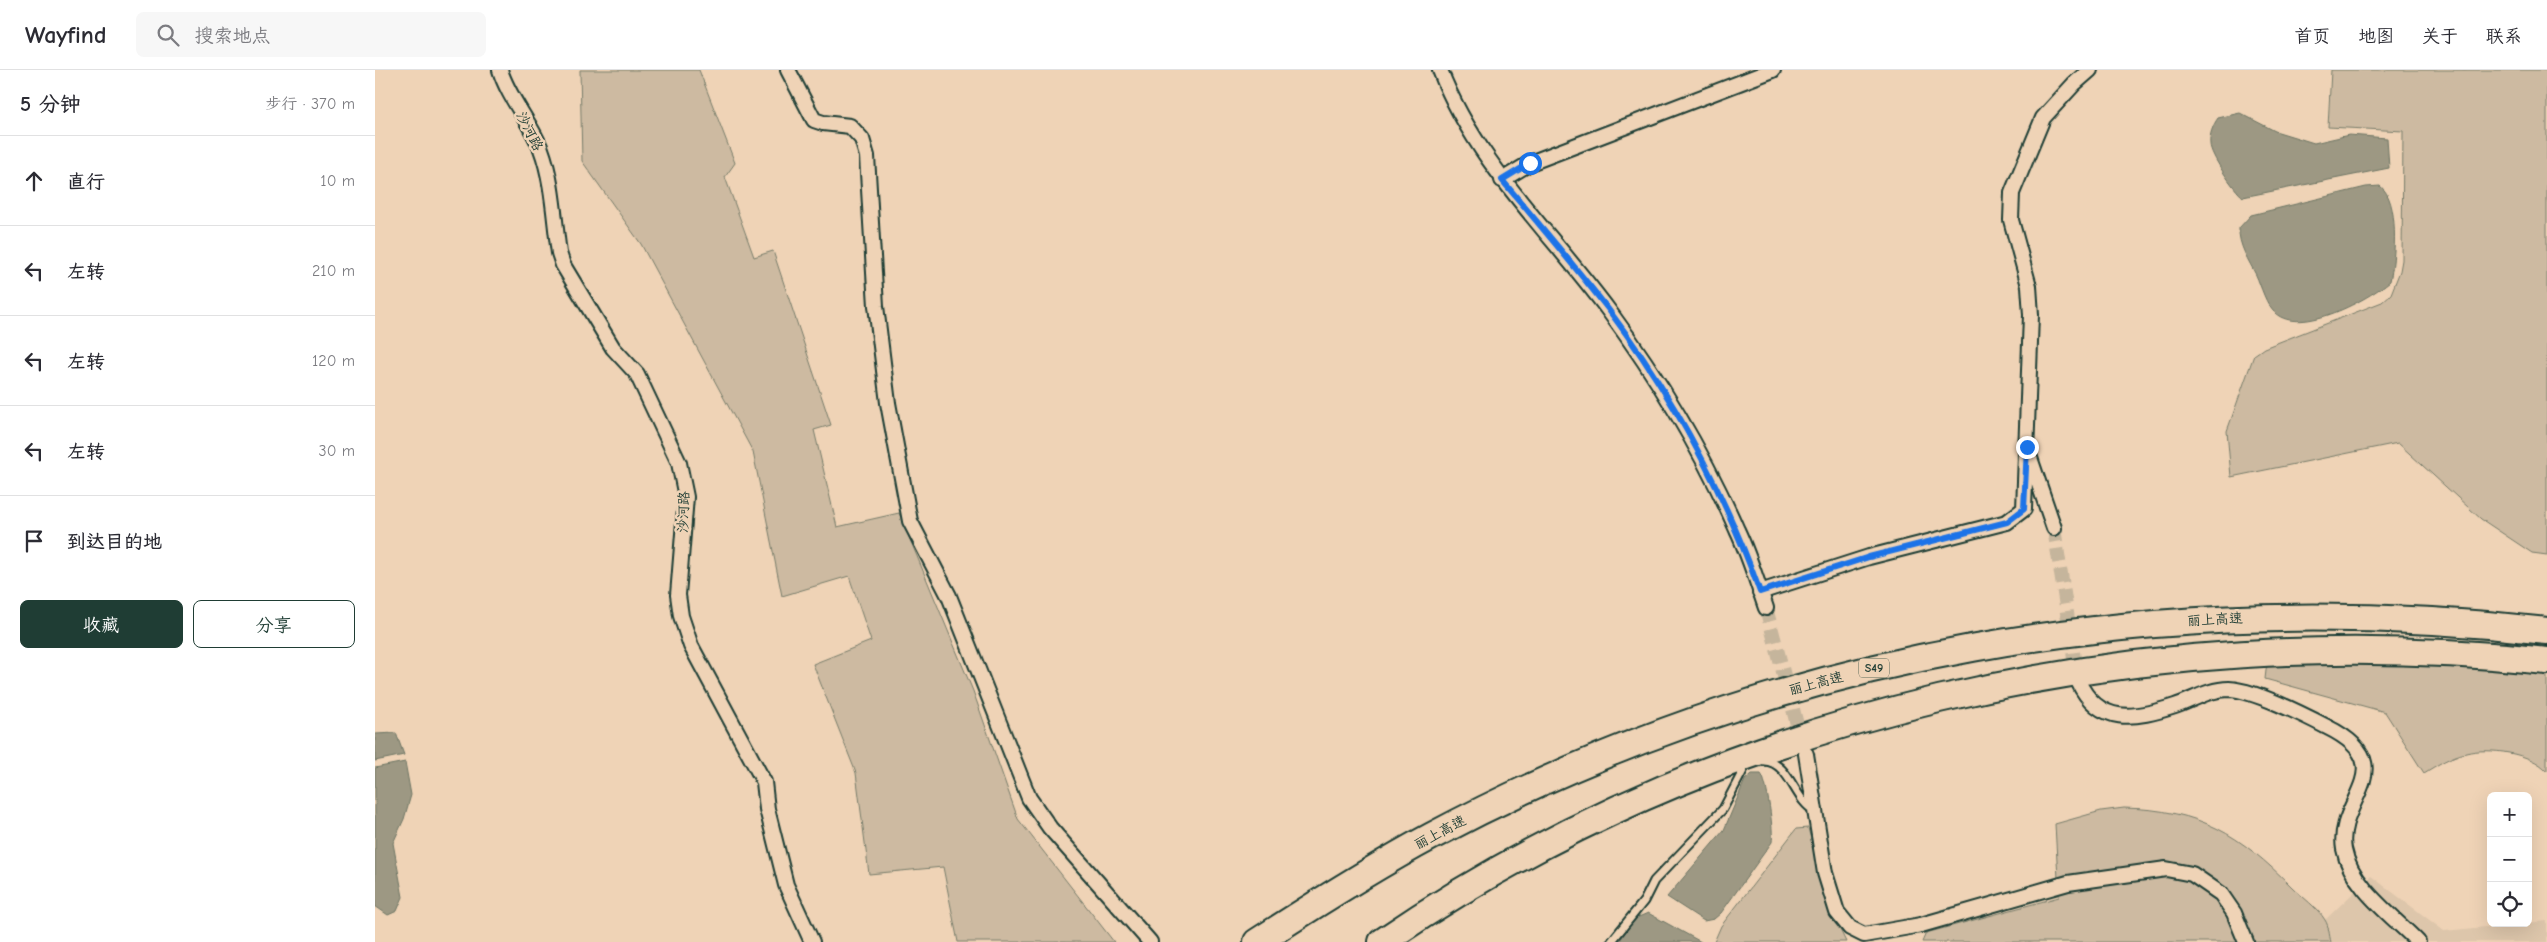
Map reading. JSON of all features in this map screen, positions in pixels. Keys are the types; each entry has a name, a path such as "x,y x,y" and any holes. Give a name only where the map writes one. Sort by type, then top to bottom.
{"highway":[{"name":"丽上高速","path":"1257,942 1313,905 1415,846 1554,776 1627,746 1727,710 1811,684 1878,667 2031,637 2147,623 2215,619 2352,617 2420,619 2547,631"},
{"path":"1382,942 1499,870 1658,792 1796,739 1921,703 1985,688 2103,667 2242,653 2381,650 2483,655 2547,661"}],"street":[{"name":"沙河路","path":"500,70 505,86 541,150 547,171 559,253 563,265 613,348 637,374 679,463 686,496 679,596 685,629 691,646 764,782 767,808 786,885 812,942"},
{"path":"788,70 814,120 850,126 857,132 865,148 876,306 885,384 913,529 949,596 1029,798 1050,828 1150,942"},
{"path":"1440,70 1466,127 1502,180 1608,310 1662,389 1725,502 1766,608"},
{"path":"1502,180 1530,163 1773,70"},
{"path":"1760,592 1869,557 2007,522 2024,509 2031,315 2029,286 2011,220 2012,193 2043,118 2074,84 2090,70"},
{"path":"2027,447 2054,528"},
{"path":"2078,682 2093,703 2102,710 2124,717 2175,706 2219,689 2231,689 2255,696 2327,727 2348,739 2357,747 2363,757 2364,769 2360,793 2349,814 2343,836 2347,859 2365,889 2419,942"},
{"path":"1806,754 1825,873 1837,912 1850,928 1864,935 1921,925 2068,883 2166,870 2192,874 2217,890 2234,912 2246,942"}],"lane":[{"path":"1611,942 1644,901 1654,880 1723,809 1741,772 1750,763 1767,760 1777,766 1806,806 1815,811"}],"shaded area":[{"path":"580,70 699,70 735,163 725,177 754,257 773,251 831,425 814,430 837,527 899,513 973,691 1018,819 1114,942 958,942 943,867 869,874 856,773 813,664 871,641 849,576 782,596 753,452 641,244 582,161"},
{"path":"2331,70 2547,70 2547,555 2532,553 2481,519 2398,443 2231,477 2227,431 2254,355 2264,348 2382,302 2391,294 2400,271 2402,260 2403,131 2328,127"},
{"path":"2240,113 2275,131 2314,143 2349,135 2387,138 2389,168 2243,197 2218,164 2211,149 2210,141 2212,130 2218,118"},
{"path":"2380,186 2391,204 2393,216 2394,245 2390,281 2367,297 2334,313 2317,318 2301,321 2287,319 2275,313 2266,300 2245,253 2240,241 2239,228 2251,215 2366,187"},
{"path":"2346,655 2547,668 2547,771 2540,765 2521,756 2497,751 2475,751 2455,756 2424,773 2385,712 2265,679 2267,662"},
{"path":"396,733 404,755 375,761 375,734"},
{"path":"405,762 411,795 404,819 393,843 403,897 397,911 388,915 375,906 375,768"},
{"path":"1752,774 1761,774 1766,786 1771,818 1772,842 1721,913 1714,919 1704,921 1667,897 1724,830 1745,780"},
{"path":"2124,808 2151,810 2197,820 2217,828 2236,839 2273,868 2318,911 2326,922 2331,942 1922,942 1926,933 2059,897 2055,824 2101,811"},
{"path":"1808,828 1829,907 1846,942 1714,942 1721,926 1796,829"},
{"path":"2371,876 2444,931 2487,927 2532,927 2532,922 2547,921 2547,942 2331,942 2325,920"},
{"path":"1648,913 1701,942 1619,942 1634,919"}],"tunnel":[{"path":"2054,528 2077,678"},
{"path":"1766,608 1802,743"}],"route":[{"path":"1530,163 1502,180 1579,272 1636,349 1662,389 1687,430 1725,502 1760,592 1869,557 2007,522 2024,509 2027,447"}]}
